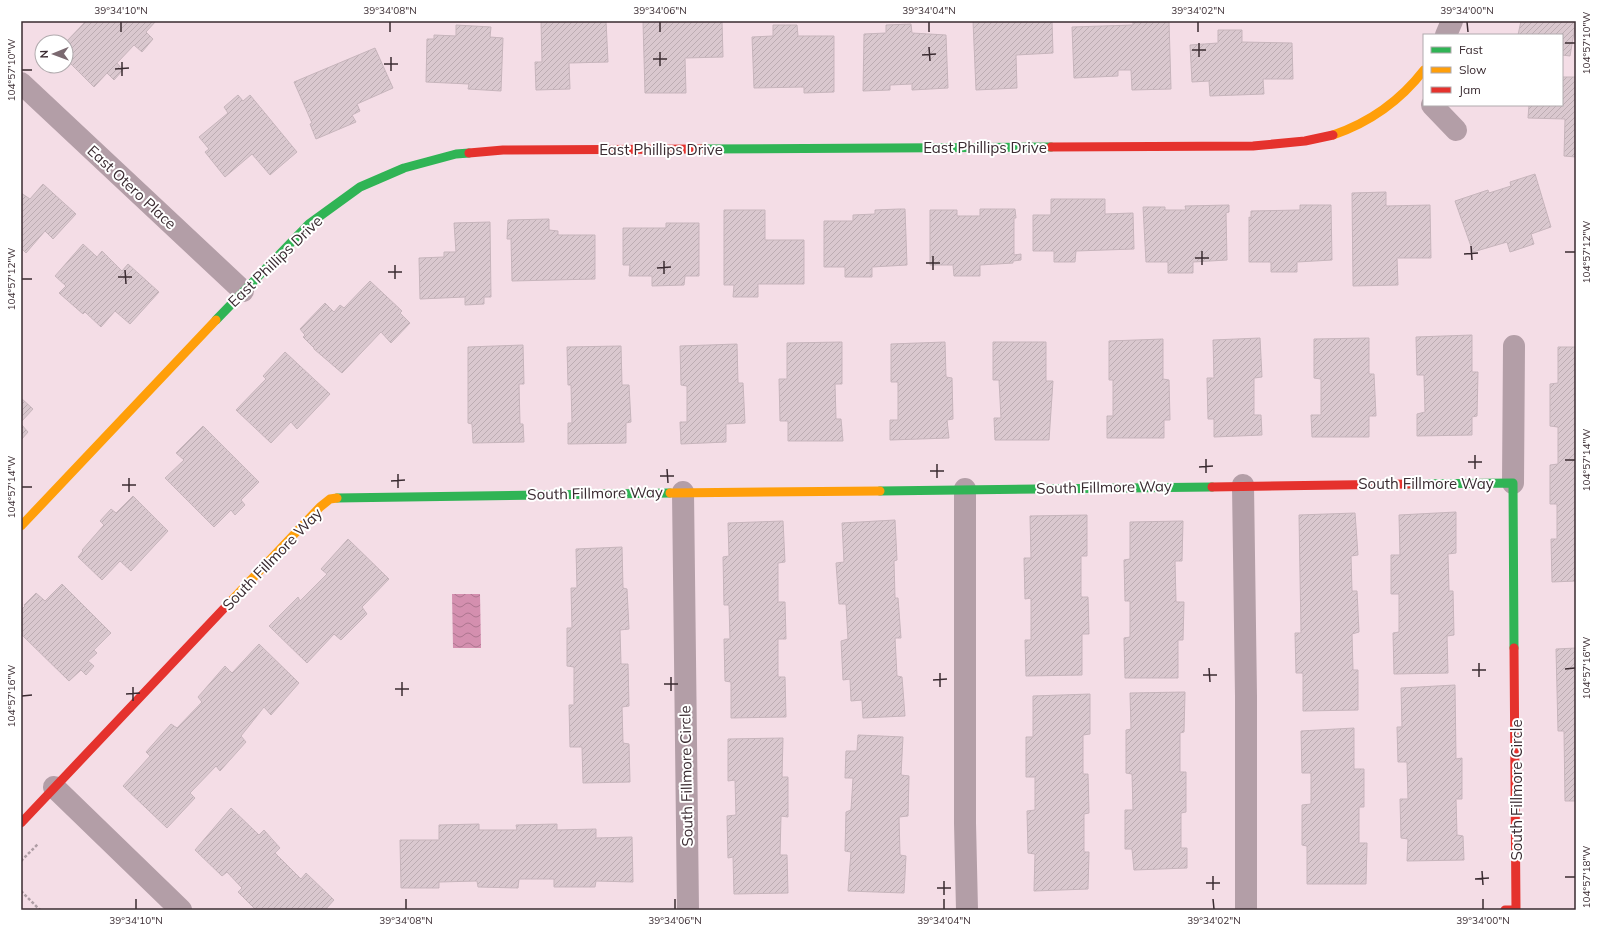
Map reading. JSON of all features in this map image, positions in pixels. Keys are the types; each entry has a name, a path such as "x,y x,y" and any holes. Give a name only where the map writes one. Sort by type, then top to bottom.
{"street":[{"path":"1446,34 1452,21"},
{"name":"East Otero Place","path":"21,83 243,291"},
{"name":"East Phillips Drive","path":"21,526 243,291 309,224 360,187 404,168 456,154 511,150 1253,146 1311,140 1348,131 1383,112 1421,84"},
{"path":"1433,106 1456,130"},
{"name":"South Fillmore Way","path":"1514,346 1513,482 1515,658"},
{"name":"South Fillmore Way","path":"21,823 330,499 352,496 1513,482"},
{"path":"1243,485 1246,696 1246,910"},
{"path":"965,489 966,690 964,823 966,910"},
{"name":"South Fillmore Way","path":"683,492 684,617"},
{"name":"South Fillmore Circle","path":"684,617 688,910"},
{"name":"South Fillmore Circle","path":"1505,910 1516,910 1515,658"},
{"path":"54,788 182,910"}],"path":[{"path":"21,891 40,910"}],"water":[{"path":"452,594 480,594 481,648 453,648"}],"building":[{"path":"86,21 156,21 146,32 153,39 142,52 134,45 117,63 123,70 114,80 107,73 94,87 74,67 74,34"},
{"path":"541,21 606,21 608,62 569,63 570,89 536,90 535,62 542,62"},
{"path":"722,21 723,57 685,58 686,93 645,93 643,22"},
{"path":"973,21 1052,21 1053,53 1016,55 1017,88 976,90"},
{"path":"1133,21 1169,21 1171,89 1132,90 1131,70 1118,70 1118,76 1074,78 1072,27 1133,25"},
{"path":"1521,21 1576,21 1570,56 1563,55 1563,34 1518,34"},
{"path":"911,24 912,33 946,35 948,88 912,90 912,84 890,85 890,90 863,91 864,34 886,33 886,25"},
{"path":"456,25 491,27 490,37 503,38 501,91 468,89 469,84 426,82 427,39 434,39 434,35 456,36"},
{"path":"773,25 797,25 798,36 834,36 834,92 804,93 804,87 754,88 752,37 773,36"},
{"path":"1218,30 1242,30 1242,42 1292,43 1293,79 1263,79 1264,94 1210,96 1209,81 1192,82 1190,45 1218,43"},
{"path":"375,48 393,88 357,104 360,111 352,115 356,122 316,139 310,124 312,123 294,82"},
{"path":"1563,77 1576,77 1576,157 1564,156 1565,119 1528,118 1529,106 1563,106"},
{"path":"238,95 243,101 250,95 297,152 270,175 252,154 225,177 205,152 209,149 199,137 228,113 224,107"},
{"path":"1535,174 1551,227 1531,234 1534,244 1510,252 1507,242 1473,252 1455,201 1488,190 1489,193 1511,186 1510,182"},
{"path":"43,184 76,214 53,239 45,231 26,253 21,248 21,193 30,199"},
{"path":"1386,192 1386,206 1430,205 1431,258 1397,258 1398,285 1353,286 1352,193"},
{"path":"1051,199 1105,199 1105,214 1133,213 1134,249 1076,251 1075,262 1054,262 1054,251 1033,251 1033,215 1051,215"},
{"path":"1229,205 1229,212 1226,213 1227,260 1193,262 1193,273 1168,273 1168,262 1146,262 1143,207 1165,207 1165,210 1186,210 1185,206"},
{"path":"1300,205 1331,205 1332,260 1297,262 1297,272 1271,272 1271,262 1249,262 1249,217 1251,218 1251,211 1300,210"},
{"path":"905,209 907,265 872,267 872,277 845,277 845,267 824,267 824,221 853,221 853,215 875,214 875,210"},
{"path":"980,209 1015,209 1014,255 1021,254 1021,260 1013,261 1013,263 980,265 980,276 954,276 953,265 930,265 930,210 957,210 957,216 980,216"},
{"path":"724,210 765,210 765,240 804,240 804,284 758,284 758,297 733,297 734,285 724,285"},
{"path":"549,219 549,230 558,231 558,235 595,235 595,279 512,281 511,239 507,239 508,220"},
{"path":"490,222 491,297 484,297 484,304 465,305 465,297 420,299 419,258 444,257 444,252 456,252 454,223"},
{"path":"666,223 699,223 699,276 685,276 684,285 652,286 652,276 629,276 630,265 623,265 623,228 666,228"},
{"path":"83,244 97,257 102,251 122,271 128,264 159,292 130,324 115,311 101,327 85,312 83,314 59,293 66,286 55,276"},
{"path":"370,281 402,311 400,313 410,323 391,343 381,332 342,373 314,349 303,337 305,335 300,329 325,303 334,312 340,305 344,308"},
{"path":"1472,335 1472,372 1478,372 1477,416 1472,417 1472,435 1417,436 1417,414 1425,412 1424,375 1417,375 1416,337"},
{"path":"1260,338 1262,377 1254,378 1254,415 1261,415 1262,435 1214,437 1214,419 1208,419 1207,378 1214,378 1213,340"},
{"path":"1369,338 1369,374 1374,374 1376,416 1369,416 1369,437 1312,437 1311,415 1321,415 1321,379 1314,378 1314,339"},
{"path":"1163,339 1163,379 1169,380 1170,420 1164,420 1164,438 1107,438 1107,416 1113,416 1113,380 1109,380 1109,341"},
{"path":"842,342 842,384 835,384 836,419 841,419 843,441 788,441 788,421 780,421 779,379 787,379 787,343"},
{"path":"945,342 946,377 952,378 953,419 947,420 949,438 890,440 890,420 898,420 898,382 891,382 891,344"},
{"path":"993,342 1046,342 1046,381 1053,381 1049,440 995,440 994,418 1001,418 999,380 993,380"},
{"path":"737,344 738,383 743,383 745,423 726,424 726,442 681,444 680,422 687,422 687,386 681,385 680,346"},
{"path":"523,345 524,384 519,384 520,424 523,424 524,442 473,443 472,424 468,423 468,347"},
{"path":"621,346 622,385 629,385 631,422 626,423 626,443 568,444 568,423 572,423 571,385 568,385 567,347"},
{"path":"1558,347 1576,347 1576,581 1552,582 1551,539 1557,539 1557,504 1550,504 1550,465 1558,464 1558,427 1550,426 1550,384 1558,383"},
{"path":"285,352 330,394 297,429 291,422 271,443 236,410 266,379 263,376"},
{"path":"21,398 33,409 21,422"},
{"path":"21,424 28,432 21,440"},
{"path":"203,426 259,482 241,500 245,505 235,515 231,510 214,527 165,478 184,460 176,453"},
{"path":"133,496 168,531 131,571 120,561 102,580 78,557 83,551 82,550 104,525 100,521 111,509 116,513"},
{"path":"1456,512 1456,553 1448,554 1449,591 1453,591 1454,635 1447,636 1448,673 1394,674 1393,633 1399,632 1399,594 1391,594 1391,555 1400,555 1399,515"},
{"path":"1355,513 1358,555 1351,556 1352,591 1357,591 1359,632 1352,634 1353,670 1358,670 1358,710 1303,711 1303,673 1296,673 1295,633 1301,633 1299,515"},
{"path":"1087,515 1087,556 1081,556 1081,597 1088,597 1089,634 1082,634 1082,675 1026,676 1025,640 1031,640 1031,598 1025,599 1024,558 1031,558 1030,516"},
{"path":"895,520 897,560 894,561 895,598 898,598 901,638 895,638 897,676 902,677 905,716 863,718 862,700 851,701 850,679 843,680 841,641 848,639 846,604 839,604 836,563 844,562 842,523"},
{"path":"783,521 785,562 778,563 778,602 785,602 786,639 778,639 778,677 785,677 786,717 731,718 731,682 725,681 724,639 730,639 729,605 724,605 723,557 729,556 728,523"},
{"path":"1183,521 1182,561 1175,561 1176,602 1184,602 1183,640 1178,640 1178,678 1125,678 1124,638 1130,637 1130,601 1125,601 1124,560 1130,559 1130,522"},
{"path":"348,539 389,579 362,607 367,614 341,640 334,634 307,663 269,626 298,597 300,601 327,574 321,569"},
{"path":"622,547 623,588 627,589 629,629 620,630 621,664 628,664 629,706 622,707 623,743 629,744 630,782 583,783 582,747 570,747 569,705 574,705 574,667 567,666 567,628 572,628 571,588 577,588 576,549"},
{"path":"62,584 111,633 94,650 97,653 88,661 94,666 86,675 81,670 69,681 21,634 21,610 25,606 24,605 36,593 45,601"},
{"path":"259,644 299,683 271,715 264,707 241,736 246,742 220,771 216,766 190,793 195,798 167,828 123,786 150,756 146,752 171,724 177,728 202,702 198,697 225,666 232,673"},
{"path":"1576,648 1576,801 1565,801 1564,731 1558,731 1556,649"},
{"path":"1455,685 1456,759 1462,758 1462,799 1456,799 1457,835 1463,836 1464,860 1407,861 1408,839 1401,838 1400,799 1408,799 1407,762 1398,762 1397,727 1402,727 1401,688"},
{"path":"1185,692 1184,732 1180,733 1180,772 1186,772 1186,812 1181,813 1181,848 1187,848 1187,868 1134,870 1132,849 1125,849 1125,810 1133,810 1132,774 1126,773 1126,730 1131,729 1130,693"},
{"path":"1090,694 1090,734 1083,735 1083,774 1088,774 1089,813 1084,814 1084,852 1089,852 1088,889 1034,891 1035,854 1028,853 1027,811 1035,810 1035,777 1026,777 1026,737 1033,737 1033,696"},
{"path":"1354,728 1354,769 1364,769 1364,807 1359,807 1359,843 1367,843 1366,884 1307,884 1307,846 1302,845 1302,805 1311,804 1311,773 1302,773 1301,731"},
{"path":"858,735 903,737 901,775 909,776 908,816 899,817 900,855 906,856 904,893 848,891 851,852 845,851 846,812 851,810 853,778 845,778 846,751 857,751"},
{"path":"783,738 782,777 788,777 788,817 781,816 780,855 787,855 788,893 734,894 733,857 728,858 727,816 736,815 735,780 728,781 728,739"},
{"path":"231,808 259,835 264,830 280,848 275,853 301,879 306,873 334,900 325,910 256,910 238,892 242,888 227,872 222,876 195,850"},
{"path":"479,824 479,830 517,830 516,825 557,824 557,830 596,829 596,838 632,837 633,882 596,881 595,887 554,887 554,879 519,879 518,888 478,887 477,881 439,882 439,888 401,888 400,840 439,840 439,825"}],"traffic: fast":[{"path":"702,149 1051,147"},
{"path":"216,320 309,224 360,187 404,168 456,154 469,153"},
{"path":"1408,484 1513,483 1514,648"},
{"path":"880,491 1212,487"},
{"path":"337,498 670,493"}],"traffic: slow":[{"path":"1333,135 1360,124 1384,109 1395,101 1423,71"},
{"path":"21,526 216,320"},
{"path":"670,493 880,491"},
{"path":"231,601 320,507 330,499 337,498"}],"traffic: jam":[{"path":"1051,147 1253,146 1305,141 1333,135"},
{"path":"469,153 503,150 702,149"},
{"path":"1212,487 1408,484"},
{"path":"21,823 231,601"},
{"path":"1505,910 1516,910 1514,648"}]}
